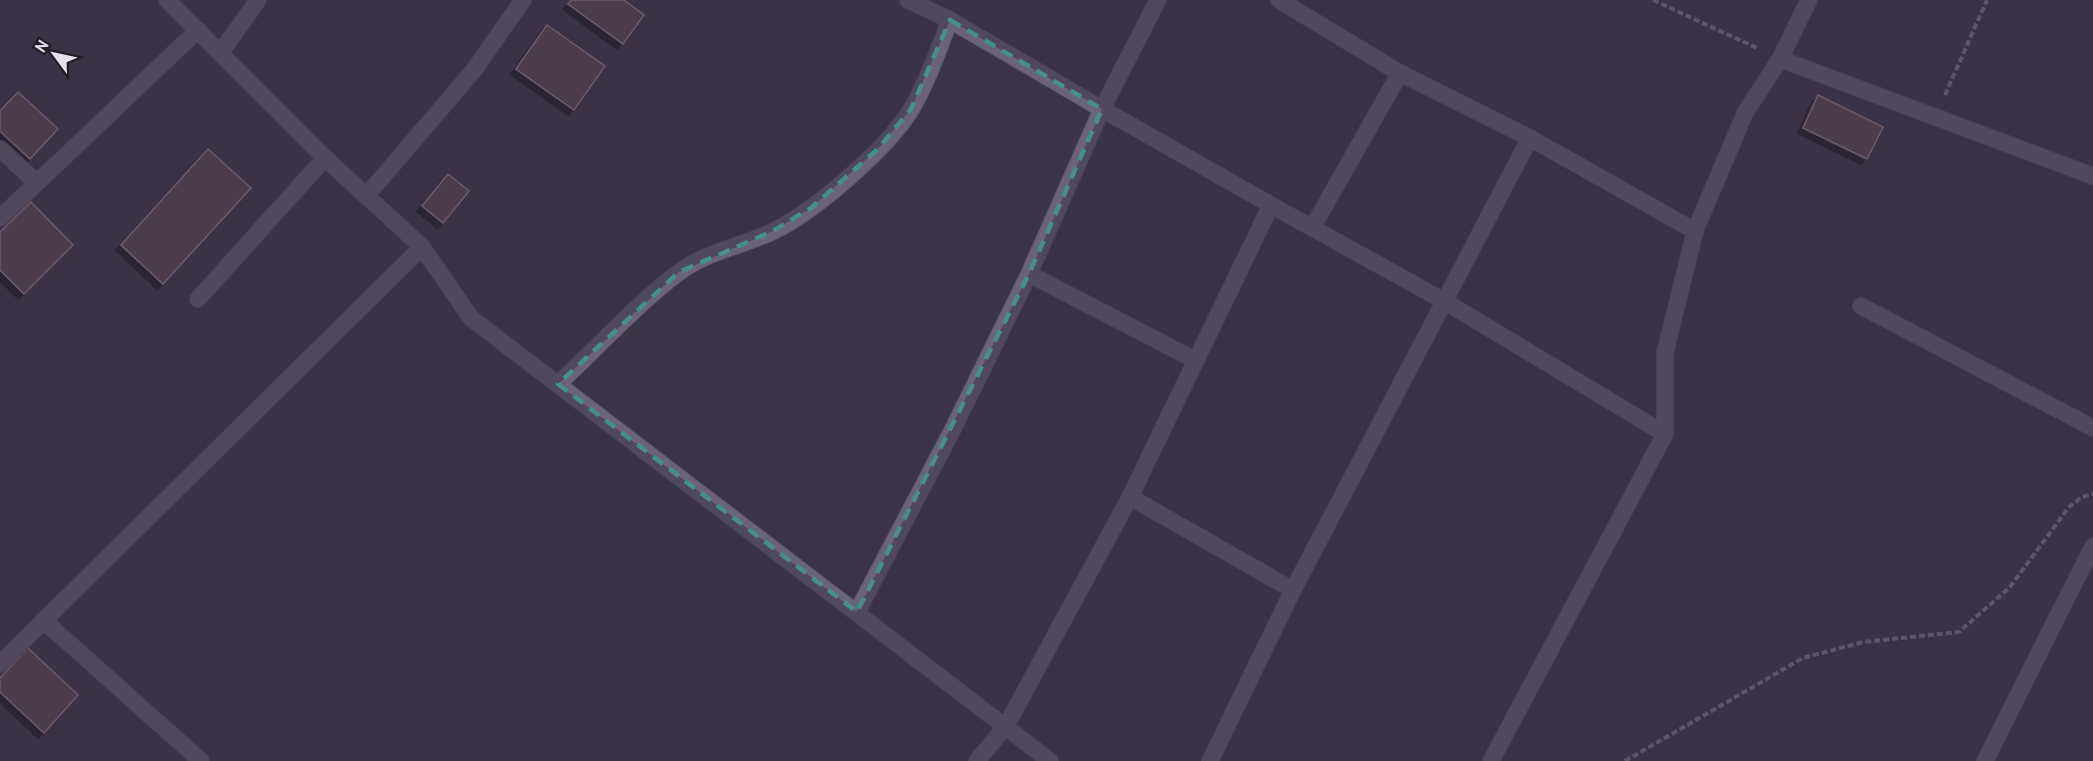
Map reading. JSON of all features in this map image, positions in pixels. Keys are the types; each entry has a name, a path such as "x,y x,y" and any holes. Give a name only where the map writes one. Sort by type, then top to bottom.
{"street":[{"path":"167,0 325,158 368,195 422,247 471,318 1050,761"},
{"path":"221,52 258,0"},
{"path":"368,195 474,70 523,0"},
{"path":"908,0 950,20 1102,109 1444,301 1665,434"},
{"path":"857,612 953,429 1029,274 1102,109 1158,0"},
{"path":"1279,0 1400,73 1530,138 1695,231"},
{"path":"1491,761 1665,434 1665,352 1695,231 1745,113 1779,59 1809,0"},
{"path":"558,384 679,272 711,254 773,231 811,208 878,149 911,109 930,72 950,20"},
{"path":"0,218 198,30"},
{"path":"1779,59 2093,176"},
{"path":"1312,228 1400,73"},
{"path":"1210,761 1293,590 1530,138"},
{"path":"0,149 36,182"},
{"path":"198,299 325,158"},
{"path":"977,761 1006,726 1130,497 1271,205"},
{"path":"0,664 422,247"},
{"path":"1029,274 1195,360"},
{"path":"1861,306 2093,428"},
{"path":"1130,497 1293,590"},
{"path":"1985,761 2093,546"},
{"path":"43,620 201,761"}],"path":[{"path":"1653,0 1779,59"},
{"path":"1936,118 1978,16 1988,0"},
{"path":"1625,761 1803,658 1863,642 1959,632 2010,587 2069,507 2082,497 2093,494"}],"highlighted area":[{"path":"950,20 1102,109 1029,274 857,612 558,384 679,272 773,231 811,208 878,149 911,109"}],"building":[{"path":"572,0 624,0 644,15 623,44 568,4"},
{"path":"547,25 605,66 574,110 516,69"},
{"path":"18,92 58,129 30,159 0,131 0,111"},
{"path":"1818,95 1883,127 1867,159 1803,128"},
{"path":"208,149 251,188 163,284 121,245"},
{"path":"448,174 469,191 443,223 422,206"},
{"path":"31,202 73,245 24,294 0,270 0,232"},
{"path":"28,648 78,695 44,733 0,692 0,678"}]}
